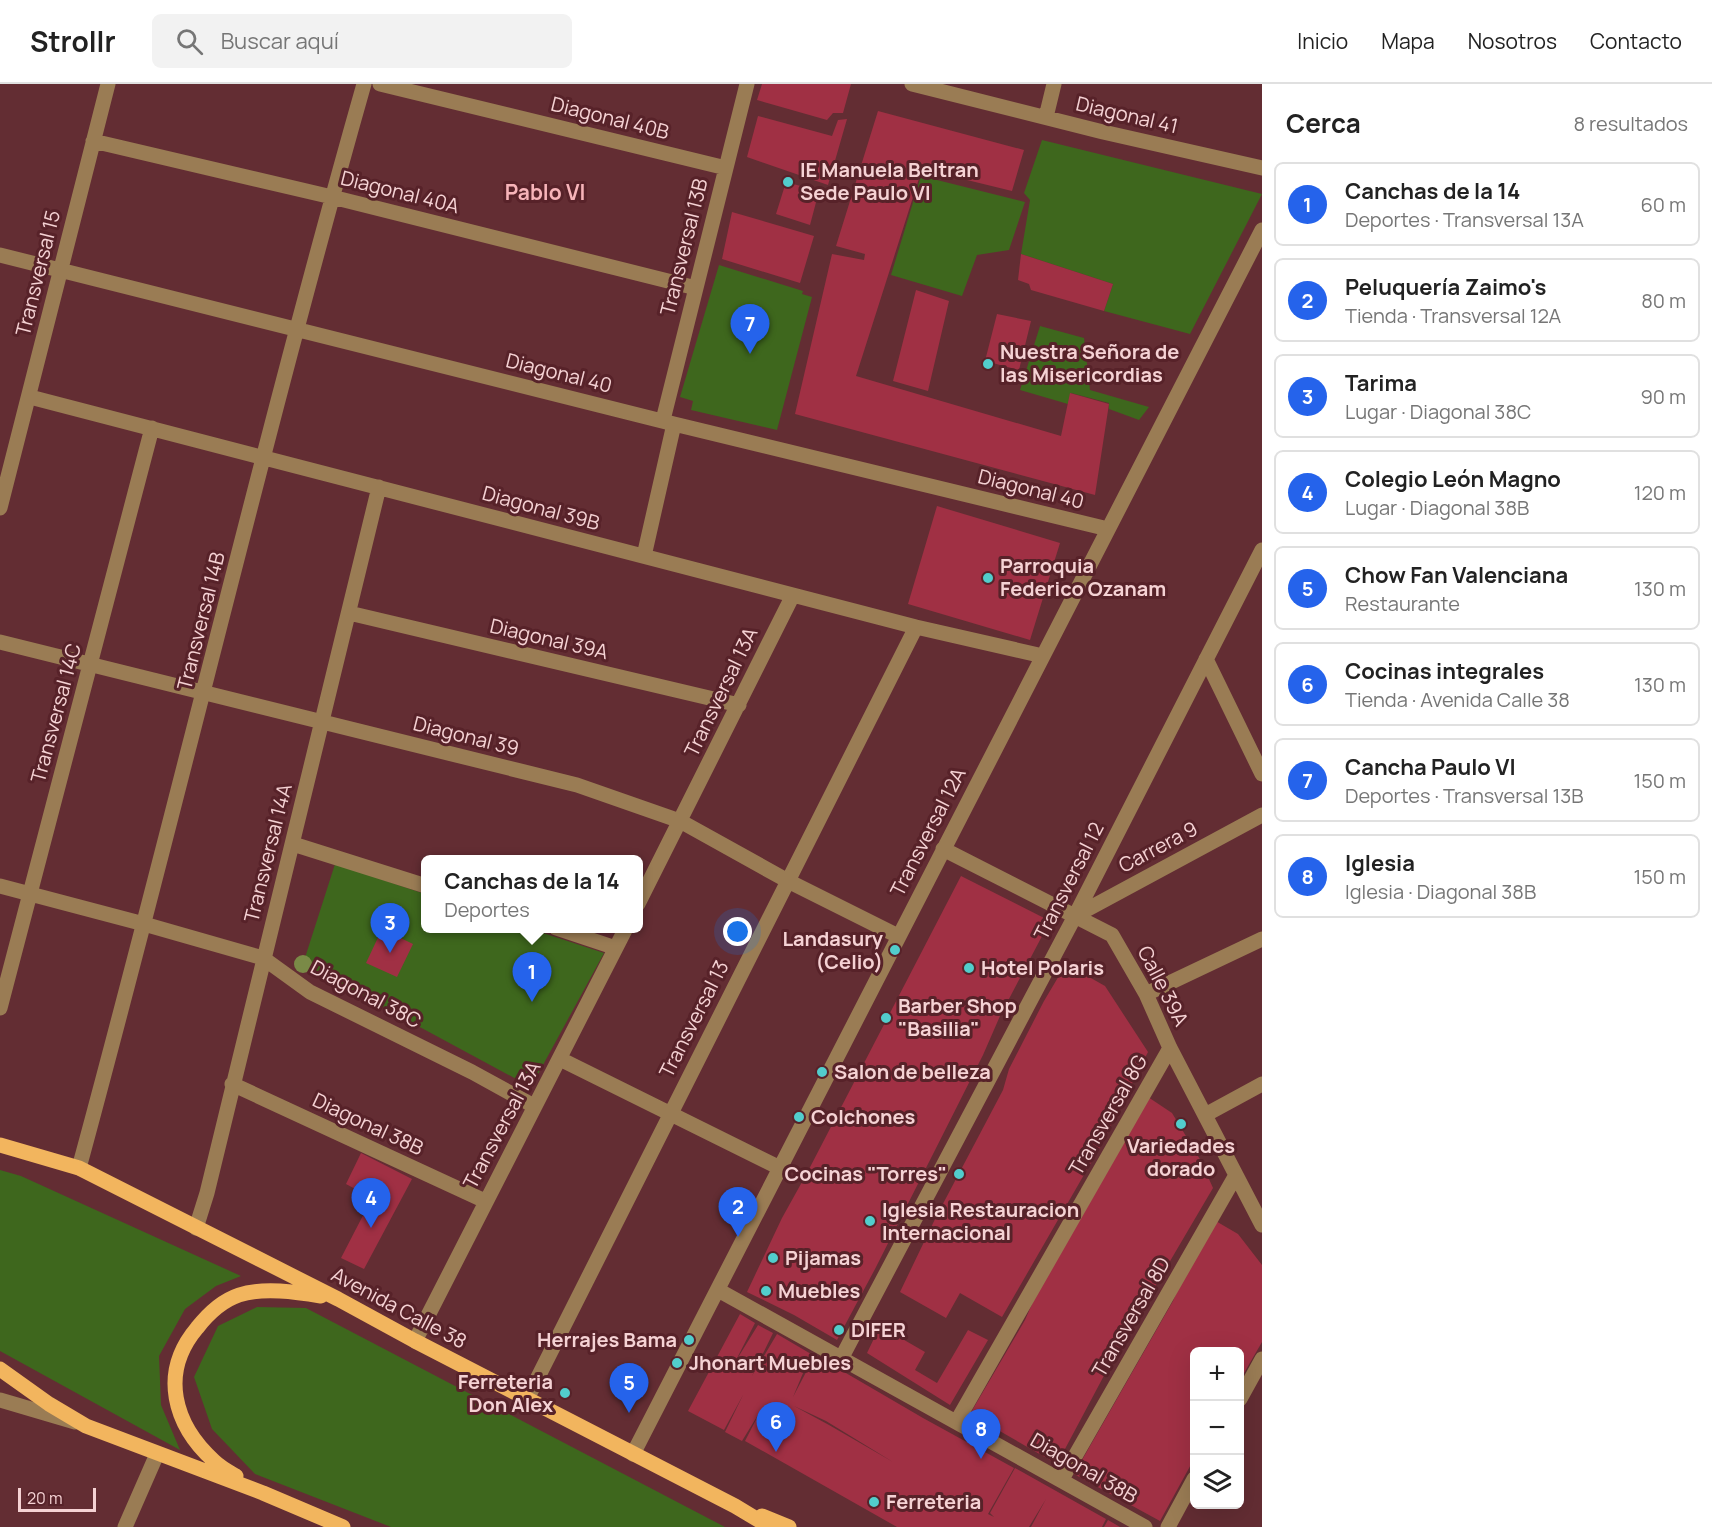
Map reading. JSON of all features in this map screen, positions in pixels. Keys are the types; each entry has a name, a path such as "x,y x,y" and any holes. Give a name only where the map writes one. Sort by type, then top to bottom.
{"main road":[{"name":"Avenida Calle 38","path":"0,1145 80,1168 338,1299 735,1506 770,1527"},
{"path":"263,1493 215,1463 198,1445 182,1420 175,1399 175,1378 179,1358 191,1334 212,1310 239,1295 271,1291 304,1293 338,1299"},
{"path":"0,1369 48,1404 86,1426 263,1493 343,1527"},
{"path":"735,1506 789,1527"}],"street":[{"name":"Transversal 15","path":"0,508 108,84"},
{"name":"Transversal 14B","path":"80,1168 297,330 364,84"},
{"name":"Diagonal 40B","path":"380,84 726,168"},
{"name":"Transversal 13B","path":"644,556 668,422 696,288 747,84"},
{"name":"Diagonal 41","path":"912,84 931,86 1046,117 1262,168"},
{"path":"1046,117 1054,84"},
{"name":"Diagonal 40A","path":"93,141 332,197 696,288"},
{"name":"Transversal 12A","path":"633,1454 1262,230"},
{"name":"Diagonal 40","path":"0,255 1108,529"},
{"name":"Diagonal 39B","path":"30,397 916,627 1043,656"},
{"name":"Transversal 14C","path":"0,1008 152,428"},
{"name":"Transversal 14A","path":"196,1227 207,1193 379,487"},
{"name":"Transversal 12","path":"842,1357 1075,916 1262,550"},
{"name":"Transversal 13A","path":"643,896 793,595"},
{"name":"Diagonal 39A","path":"349,613 739,705"},
{"name":"Transversal 13","path":"527,1399 916,627"},
{"name":"Diagonal 39","path":"0,642 577,785 680,821 788,881 898,936"},
{"path":"1206,659 1262,774"},
{"name":"Carrera 9","path":"1075,916 1262,815"},
{"path":"293,844 421,884"},
{"name":"Calle 39A","path":"943,849 1112,935 1146,994 1170,1048 1236,1175 1257,1205 1262,1225"},
{"name":"Diagonal 38C","path":"0,886 263,958 310,992 472,1072 534,1106"},
{"path":"571,933 616,948"},
{"name":"Transversal 13A","path":"415,1341 624,933"},
{"path":"1146,994 1262,939"},
{"name":"Transversal 8G","path":"957,1421 1170,1048"},
{"path":"560,1059 780,1168"},
{"name":"Diagonal 38B","path":"232,1084 485,1202"},
{"path":"1205,1115 1262,1084"},
{"name":"Transversal 8D","path":"1062,1479 1236,1175"},
{"name":"Diagonal 38B","path":"718,1290 1145,1527"},
{"path":"1244,1390 1262,1359"},
{"path":"0,1400 86,1426"},
{"path":"125,1527 158,1454"},
{"path":"1168,1527 1190,1486"}],"green space":[{"path":"1042,140 1262,194 1190,334 1104,311 1113,284 1021,254 1030,200 1024,193"},
{"path":"921,176 1025,202 1009,250 977,255 962,296 891,275"},
{"path":"719,265 803,291 802,294 812,297 777,430 691,410 693,401 680,397"},
{"path":"1040,326 1084,338 1090,390 1149,407 1139,420 1109,409 1109,403 1071,393 1068,404 1020,390"},
{"path":"335,864 421,893 421,933 543,933 604,953 531,1087 303,964"},
{"path":"0,1170 21,1176 241,1276 216,1286 185,1309 159,1356 161,1405 180,1450 0,1351"},
{"path":"257,1307 306,1308 725,1527 391,1527 255,1474 212,1429 194,1377 218,1326"}],"building":[{"path":"762,84 851,84 843,113 833,113 827,120 757,100"},
{"path":"878,111 1024,150 1012,191 922,169 856,376 1061,436 1070,393 1109,404 1095,495 795,414 832,254 864,260 865,254 836,246"},
{"path":"758,116 832,136 838,120 847,119 828,185 747,157"},
{"path":"786,182 819,191 810,225 776,214"},
{"path":"732,212 814,236 800,283 722,259"},
{"path":"1021,254 1113,284 1104,311 1031,290 1029,284 1018,280"},
{"path":"916,290 949,301 928,391 893,381"},
{"path":"997,314 1031,321 1019,370 985,361"},
{"name":"Parroquia Federico Ozanam","path":"937,506 1060,543 1030,640 908,604"},
{"path":"961,876 1050,921 837,1340 794,1315 747,1292 782,1218"},
{"path":"382,929 413,944 397,977 366,963"},
{"path":"1066,964 1105,986 1148,1052 1100,1147 1002,1317 960,1293 946,1318 900,1292 936,1217 1003,1090 1009,1069"},
{"path":"1148,1097 1172,1113 1201,1161 1213,1188 1116,1353 1057,1464 970,1414 1025,1320 1036,1295"},
{"path":"361,1153 412,1179 364,1269 341,1258 372,1198 346,1184"},
{"path":"1214,1220 1238,1234 1262,1265 1262,1342 1244,1373 1244,1347 1190,1347 1190,1466 1160,1521 1074,1474 1173,1301 1187,1268"},
{"path":"740,1314 755,1323 734,1364 758,1325 773,1333 752,1376 777,1334 811,1354 793,1397 815,1355 1014,1468 988,1514 994,1517 990,1513 1015,1468 1106,1519 1102,1527 1031,1527 1046,1499 1029,1527 897,1527 745,1441 761,1410 742,1441 725,1432 743,1395 724,1430 688,1411","holes":["794,1406 826,1421 893,1462"]},
{"path":"880,1326 925,1352 915,1370 937,1383 968,1330 988,1340 950,1405 867,1353"},
{"path":"1108,1520 1120,1527 1104,1527"}],"place":[{"name":"IE Manuela Beltran Sede Paulo VI","path":"788,182"},
{"name":"Cancha Paulo VI","path":"750,354"},
{"name":"Nuestra Señora de las Misericordias","path":"988,364"},
{"name":"Parroquia Federico Ozanam","path":"988,578"},
{"name":"Landasury (Celio)","path":"895,950"},
{"name":"Tarima","path":"390,953"},
{"name":"Hotel Polaris","path":"969,968"},
{"name":"Canchas de la 14","path":"532,1002"},
{"name":"Barber Shop \"Basilia\"","path":"886,1018"},
{"name":"Salon de belleza","path":"822,1072"},
{"name":"Colchones","path":"799,1117"},
{"name":"Variedades dorado","path":"1181,1124"},
{"name":"Cocinas \"Torres\"","path":"959,1174"},
{"name":"Iglesia Restauracion Internacional","path":"870,1221"},
{"name":"Colegio León Magno","path":"371,1228"},
{"name":"Peluquería Zaimo's","path":"738,1237"},
{"name":"Pijamas","path":"773,1258"},
{"name":"Muebles","path":"766,1291"},
{"name":"DIFER","path":"839,1330"},
{"name":"Herrajes Bama","path":"689,1340"},
{"name":"Jhonart Muebles","path":"677,1363"},
{"name":"Ferreteria Don Alex","path":"565,1393"},
{"name":"Chow Fan Valenciana","path":"629,1413"},
{"name":"Cocinas integrales","path":"776,1452"},
{"name":"Iglesia","path":"981,1459"},
{"name":"Ferreteria","path":"874,1502"}],"district":[{"name":"Pablo VI","path":"545,193"}]}
